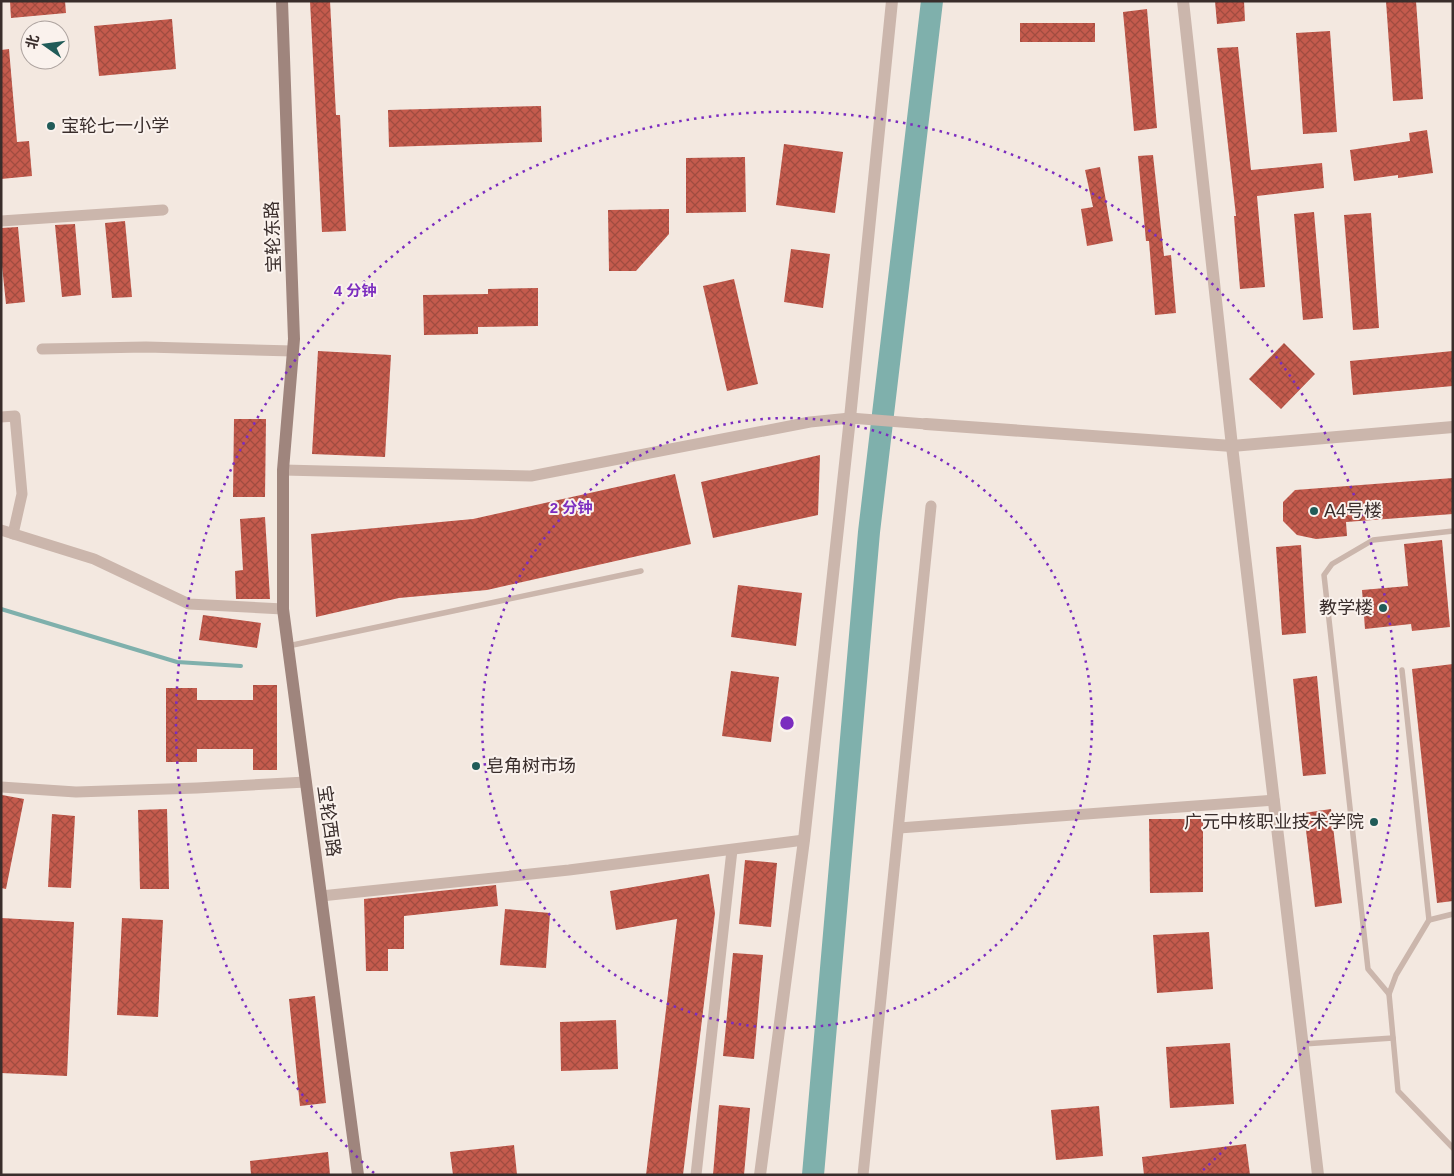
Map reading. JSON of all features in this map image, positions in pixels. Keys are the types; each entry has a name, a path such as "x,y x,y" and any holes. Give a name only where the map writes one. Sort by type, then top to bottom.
{"main road":[{"name":"宝轮东路","path":"282,1 294,339 283,470"},
{"name":"宝轮西路","path":"283,470 283,609 358,1175"}],"street":[{"path":"760,1175 804,840 850,418 892,1"},
{"path":"1183,1 1232,446 1318,1175"},
{"path":"1,221 163,210"},
{"path":"42,349 293,350"},
{"path":"1,418 15,416 22,494 13,534"},
{"path":"283,470 531,476 810,422 850,418 1232,446 1453,427"},
{"path":"863,1175 932,506"},
{"path":"1,530 94,559 189,604 283,609"},
{"path":"1,787 76,792 306,782"},
{"path":"898,828 1274,800"},
{"path":"321,896 569,870 804,840"},
{"path":"696,1175 732,850"}],"lane":[{"path":"1389,994 1368,969 1324,575 1332,564 1373,540 1453,531"},
{"path":"288,646 641,571"},
{"path":"1402,670 1429,920 1396,975 1389,994 1398,1091 1453,1148"},
{"path":"1429,920 1453,914"},
{"path":"1302,1044 1393,1038"}],"building":[{"path":"10,1 65,1 66,13 11,18"},
{"path":"310,1 330,1 336,115 340,115 346,231 322,232"},
{"path":"1215,1 1244,1 1245,21 1217,24"},
{"path":"1386,1 1416,1 1423,99 1393,101"},
{"path":"1147,9 1157,128 1134,131 1123,12"},
{"path":"172,19 176,69 99,76 94,26"},
{"path":"1020,23 1095,23 1095,42 1020,42"},
{"path":"1330,31 1337,132 1303,134 1296,33"},
{"path":"1238,47 1251,170 1322,163 1324,188 1257,196 1265,287 1240,289 1234,216 1236,216 1217,48"},
{"path":"9,49 17,142 29,141 32,176 1,179 1,50"},
{"path":"541,106 542,142 389,147 388,110"},
{"path":"1427,130 1433,173 1398,178 1398,175 1354,181 1350,150 1410,141 1409,133"},
{"path":"784,144 843,152 835,213 776,205"},
{"path":"1153,155 1164,256 1171,255 1176,313 1155,315 1149,241 1146,241 1138,156"},
{"path":"745,157 746,212 686,213 686,158"},
{"path":"1100,167 1113,241 1087,246 1081,209 1093,207 1085,170"},
{"path":"669,209 669,234 636,271 609,271 608,210"},
{"path":"1314,212 1323,318 1303,320 1294,214"},
{"path":"1371,213 1379,328 1353,330 1344,215"},
{"path":"125,221 132,297 112,298 105,223"},
{"path":"75,224 81,295 62,297 55,225"},
{"path":"18,227 25,302 6,304 1,256 1,228"},
{"path":"791,249 830,254 823,308 784,302"},
{"path":"734,279 758,384 727,391 703,286"},
{"path":"538,288 538,326 478,327 478,334 424,335 423,295 488,294 488,289"},
{"path":"1284,343 1315,374 1281,409 1249,379"},
{"path":"318,351 391,355 385,457 312,454"},
{"path":"1453,351 1453,386 1353,395 1350,361"},
{"path":"234,419 266,419 265,497 233,497"},
{"path":"820,455 818,515 713,538 701,482"},
{"path":"675,474 691,544 487,590 399,598 316,617 311,534 473,519"},
{"path":"1453,478 1453,514 1346,522 1347,536 1316,539 1297,535 1283,521 1283,502 1295,490"},
{"path":"265,517 270,599 236,599 235,571 243,570 240,519"},
{"path":"1442,540 1450,627 1412,631 1411,624 1365,629 1362,590 1408,586 1404,544"},
{"path":"1301,545 1306,633 1282,635 1276,547"},
{"path":"738,585 802,593 796,646 731,637"},
{"path":"203,615 261,623 257,648 199,640"},
{"path":"1453,664 1453,901 1437,903 1412,669"},
{"path":"731,671 779,677 771,742 722,736"},
{"path":"1317,676 1326,774 1303,776 1293,679"},
{"path":"253,685 277,685 277,770 253,770 253,749 197,749 197,762 166,762 166,688 197,688 197,700 253,700"},
{"path":"2,795 24,799 6,889 1,888"},
{"path":"167,809 169,889 140,889 138,810"},
{"path":"1331,809 1342,903 1315,907 1304,813"},
{"path":"52,814 75,816 71,888 48,887"},
{"path":"1149,819 1203,819 1203,892 1150,893"},
{"path":"745,860 777,863 771,927 739,924"},
{"path":"709,874 715,913 683,1175 646,1175 677,919 616,930 610,891"},
{"path":"496,885 498,906 404,916 404,949 388,949 388,971 366,971 364,899"},
{"path":"505,909 550,913 546,968 500,965"},
{"path":"1,918 74,922 67,1076 1,1073"},
{"path":"122,918 163,920 158,1017 117,1015"},
{"path":"1209,932 1213,989 1157,993 1153,935"},
{"path":"733,953 763,955 754,1059 723,1056"},
{"path":"315,996 326,1103 300,1106 289,999"},
{"path":"616,1020 618,1069 561,1071 560,1022"},
{"path":"1230,1043 1234,1104 1170,1108 1166,1047"},
{"path":"719,1105 750,1108 744,1175 713,1175"},
{"path":"1099,1106 1103,1156 1056,1160 1051,1110"},
{"path":"1246,1144 1250,1175 1144,1175 1142,1157"},
{"path":"514,1145 517,1175 453,1175 450,1152"},
{"path":"328,1152 330,1175 251,1175 250,1161"}],"waterway":[{"path":"813,1175 869,532 932,1"},
{"path":"1,609 177,662 241,666"}],"place":[{"name":"宝轮七一小学","path":"51,126"},
{"name":"A4号楼","path":"1314,511"},
{"name":"教学楼","path":"1383,608"},
{"name":"皂角树市场","path":"476,766"},
{"name":"广元中核职业技术学院","path":"1374,822"}]}
